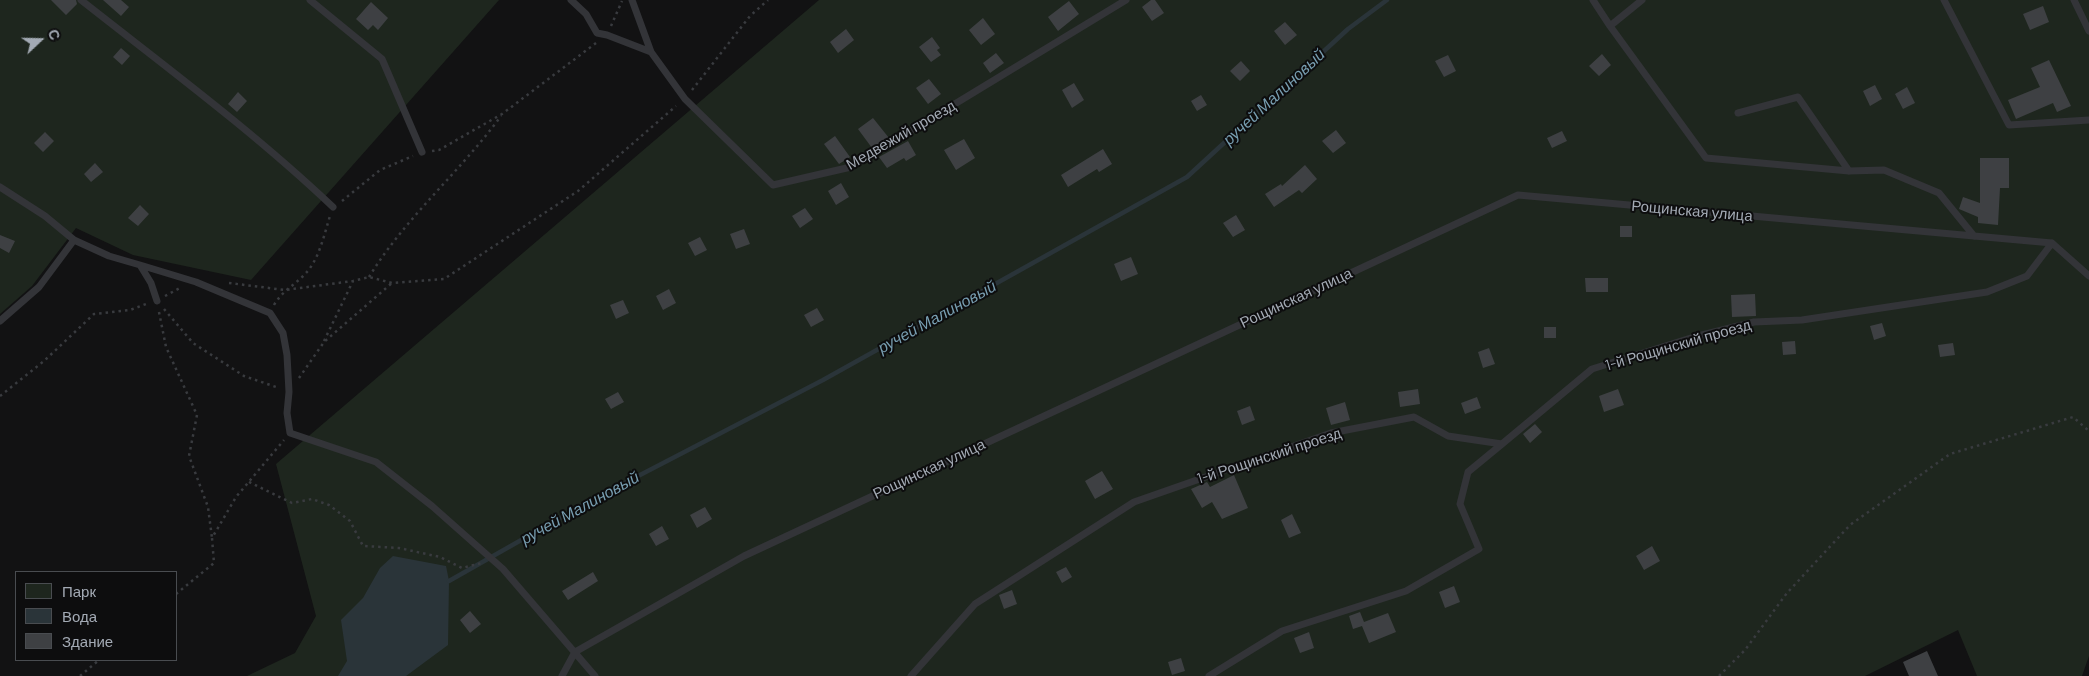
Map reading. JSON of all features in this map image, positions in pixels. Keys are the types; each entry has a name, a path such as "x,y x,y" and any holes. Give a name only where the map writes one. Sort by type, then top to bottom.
{"lane":[{"path":"81,0 202,95 305,180 333,207"},
{"path":"310,0 382,60 422,152"},
{"path":"571,0 586,14 597,33 651,52"},
{"path":"632,0 651,52 685,99"},
{"name":"Медвежий проезд","path":"685,99 773,185 851,167 1126,0"},
{"path":"1593,0 1706,158 1849,171 1884,170 1939,193 1974,236"},
{"path":"1610,26 1642,0"},
{"path":"1944,0 2009,125 2089,120"},
{"path":"2074,0 2089,31"},
{"path":"1738,114 1798,97 1849,171"},
{"path":"0,187 45,216 74,240 109,256 196,282 270,313 283,333 287,355 289,392 287,413 290,433 376,462 432,506 503,569 595,676"},
{"name":"Рощинская улица","path":"575,652 744,556 1518,195 2052,243"},
{"path":"0,321 39,287 74,240"},
{"path":"2052,243 2089,276"},
{"name":"1-й Рощинский проезд","path":"911,676 975,604 1134,502 1331,433 1414,417 1448,436 1502,444 1592,369 1694,337 1754,322 1802,320 1987,292 2027,276 2052,243"},
{"path":"140,265 151,283 157,300"},
{"path":"1209,676 1282,631 1406,591 1479,549 1460,504 1468,472 1502,444"},
{"path":"562,676 575,652"}],"path":[{"path":"270,313 285,290 306,274 316,256 333,207 380,170 422,152 439,150 502,114 607,35 622,0"},
{"path":"225,283 285,290 354,281 369,277 392,283 444,279 578,191 685,99 750,16 768,0"},
{"path":"369,277 386,249 434,196 502,114"},
{"path":"157,300 193,343 244,376 289,392 324,342 354,281"},
{"path":"0,396 44,361 94,314 130,310 196,282"},
{"path":"324,342 392,283"},
{"path":"157,300 166,347 196,415 189,456 208,507 214,563 178,592"},
{"path":"1719,676 1745,650 1787,594 1850,525 1950,454 2073,417 2089,431"},
{"path":"212,538 236,497 290,433"},
{"path":"249,482 292,503 312,499 329,505 350,521 363,546 399,548 440,557 462,568 486,563 503,569"},
{"path":"80,676 98,661"}],"green space":[{"path":"0,0 499,0 251,280 133,255 76,228 32,286 0,314"},
{"path":"819,0 2089,0 2089,656 2082,676 1977,676 1958,630 1865,676 247,676 295,653 316,616 276,464"}],"water":[{"path":"393,556 446,566 449,581 448,645 406,676 338,676 347,661 341,620 363,598 380,568"}],"building":[{"path":"51,0 76,0 77,4 66,15"},
{"path":"103,0 121,0 129,7 121,16"},
{"path":"1151,0 1155,0 1164,13 1152,21 1142,7"},
{"path":"1069,1 1079,14 1058,31 1048,17"},
{"path":"371,2 388,18 378,30 373,25 368,30 356,19"},
{"path":"2043,6 2049,22 2030,30 2023,14"},
{"path":"983,18 995,34 981,45 969,30"},
{"path":"1285,22 1297,35 1285,45 1274,31"},
{"path":"846,29 854,40 838,53 830,42"},
{"path":"932,37 940,48 937,50 941,55 931,62 919,47"},
{"path":"121,48 130,56 122,65 113,57"},
{"path":"996,53 1004,63 990,73 983,63"},
{"path":"1602,54 1611,65 1599,76 1589,66"},
{"path":"1448,55 1456,71 1444,77 1435,61"},
{"path":"2049,60 2071,106 2057,112 2053,103 2016,119 2008,100 2040,87 2031,68"},
{"path":"1241,61 1250,71 1240,81 1230,71"},
{"path":"929,79 941,94 928,104 916,88"},
{"path":"1074,83 1084,100 1072,108 1062,90"},
{"path":"1875,85 1882,99 1870,106 1863,91"},
{"path":"1907,87 1915,103 1903,109 1895,94"},
{"path":"238,92 247,101 237,112 228,104"},
{"path":"1201,95 1207,105 1197,111 1191,101"},
{"path":"873,118 889,138 872,148 858,129"},
{"path":"1336,130 1346,143 1333,153 1322,141"},
{"path":"1562,131 1567,141 1552,148 1547,138"},
{"path":"45,132 54,141 43,152 34,143"},
{"path":"835,136 850,157 839,164 824,144"},
{"path":"964,139 975,158 956,170 944,150"},
{"path":"908,141 916,155 906,161 904,158 887,168 879,157"},
{"path":"1103,149 1112,164 1099,172 1097,169 1068,187 1061,175"},
{"path":"1980,158 2009,158 2009,188 2000,188 1998,225 1978,223 1978,217 1959,209 1963,197 1980,203"},
{"path":"95,163 103,172 91,182 84,174"},
{"path":"1305,165 1317,179 1302,193 1299,190 1274,207 1265,194 1281,184 1282,186"},
{"path":"841,183 849,197 836,205 828,191"},
{"path":"140,205 149,214 138,226 128,218"},
{"path":"805,208 813,219 800,228 792,216"},
{"path":"1236,215 1245,230 1233,237 1223,223"},
{"path":"1620,226 1632,226 1632,237 1620,237"},
{"path":"744,229 750,244 736,249 730,234"},
{"path":"0,235 15,241 9,253 0,248"},
{"path":"700,237 707,250 695,256 688,243"},
{"path":"1131,257 1138,274 1121,281 1114,264"},
{"path":"1585,278 1608,278 1608,292 1586,292"},
{"path":"669,289 676,303 663,310 656,296"},
{"path":"1755,294 1756,316 1732,317 1731,295"},
{"path":"623,300 629,313 616,319 610,305"},
{"path":"817,308 824,320 811,327 804,315"},
{"path":"1882,323 1886,336 1874,340 1870,326"},
{"path":"1544,327 1556,327 1556,338 1544,338"},
{"path":"1795,341 1796,354 1783,355 1782,342"},
{"path":"1953,343 1955,355 1940,357 1938,345"},
{"path":"1489,348 1495,364 1483,368 1478,352"},
{"path":"1418,389 1420,404 1400,407 1398,392"},
{"path":"1618,389 1624,405 1604,412 1599,396"},
{"path":"618,392 624,402 611,409 605,399"},
{"path":"1477,397 1481,408 1465,414 1461,403"},
{"path":"1345,402 1350,420 1331,425 1326,408"},
{"path":"1250,406 1255,420 1242,425 1237,411"},
{"path":"1535,424 1542,432 1530,443 1523,434"},
{"path":"1102,471 1113,489 1095,499 1085,481"},
{"path":"1234,475 1248,508 1222,519 1212,502 1202,508 1191,489 1207,482 1210,487"},
{"path":"705,507 712,519 697,528 690,515"},
{"path":"1292,514 1301,533 1289,538 1281,520"},
{"path":"662,526 669,539 656,546 649,534"},
{"path":"1652,546 1660,561 1644,570 1636,556"},
{"path":"1066,567 1072,577 1062,583 1056,572"},
{"path":"593,572 598,581 568,600 562,591"},
{"path":"1454,586 1460,602 1445,608 1439,592"},
{"path":"1012,590 1017,604 1004,609 999,595"},
{"path":"470,611 481,624 470,633 460,620"},
{"path":"1360,612 1364,622 1388,613 1396,632 1369,643 1362,626 1353,629 1349,616"},
{"path":"1309,632 1314,648 1300,653 1294,638"},
{"path":"1927,651 1938,676 1909,676 1903,662"},
{"path":"1181,658 1185,671 1172,675 1168,662"}],"waterway":[{"name":"ручей Малиновый","path":"449,581 590,501 823,380 1187,177 1348,29 1387,0"}]}
